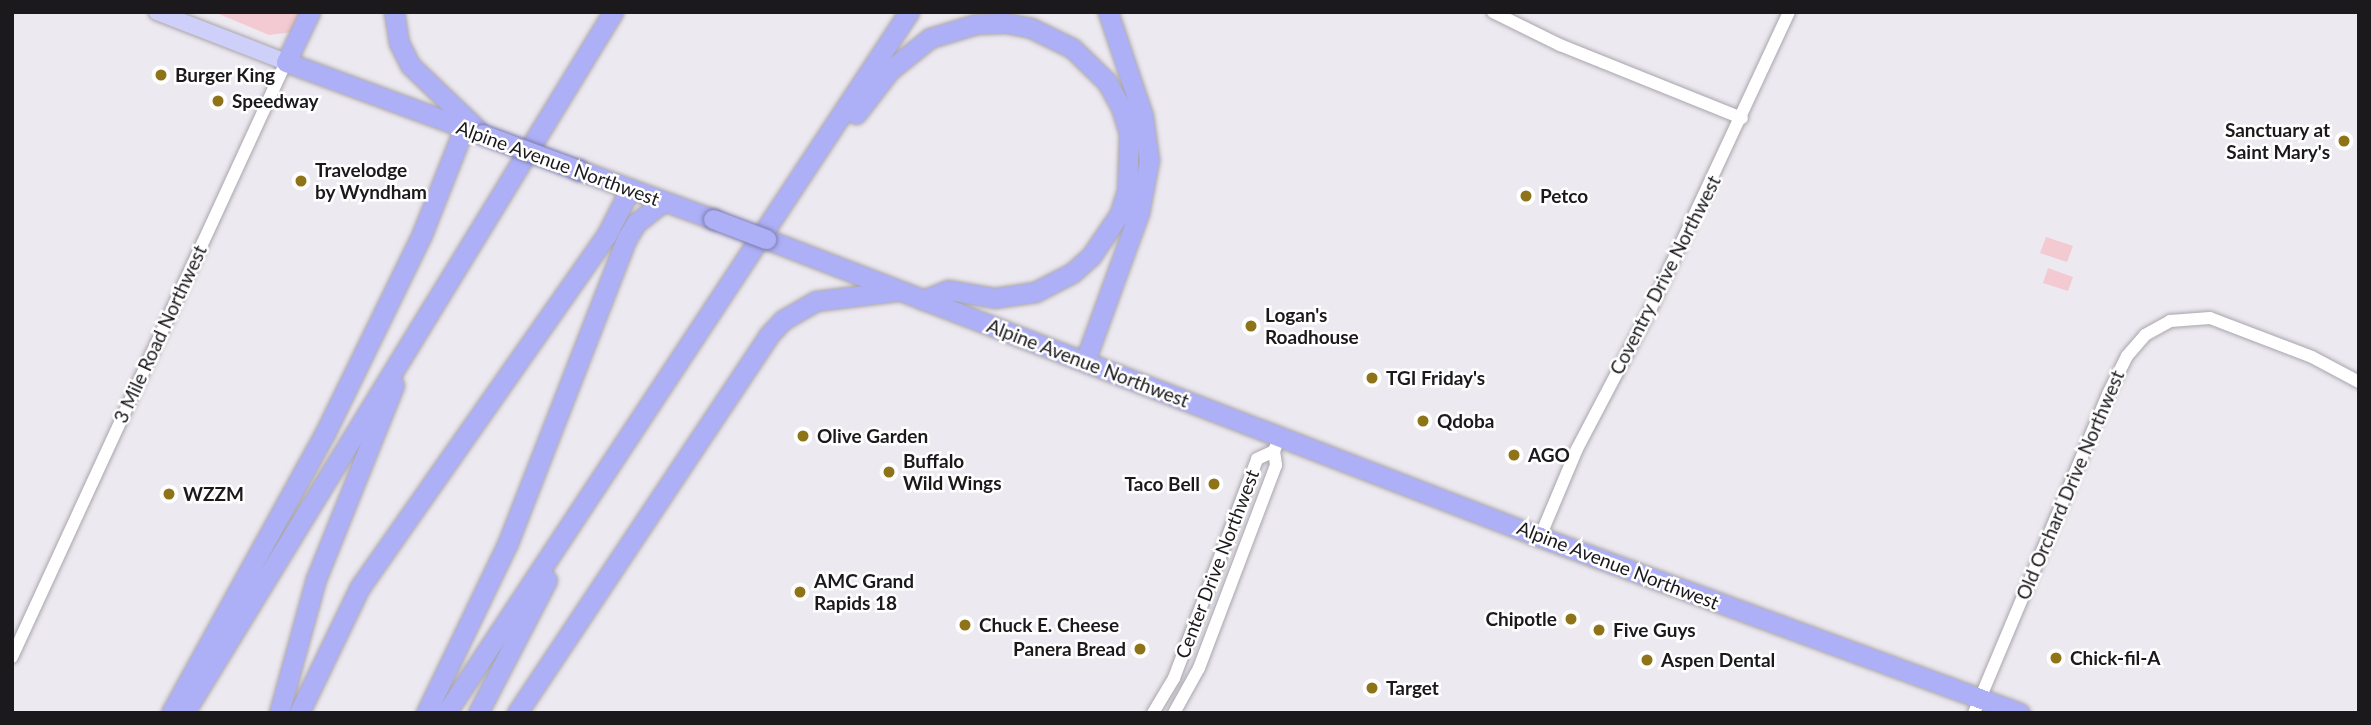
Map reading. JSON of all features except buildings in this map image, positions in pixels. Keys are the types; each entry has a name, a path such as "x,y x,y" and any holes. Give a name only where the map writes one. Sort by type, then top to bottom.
{"highway":[{"name":"3 Mile Road Northwest","path":"286,62 310,12"},
{"path":"171,713 325,432 473,131 410,65 399,43 394,12"},
{"path":"581,64 602,12"},
{"path":"184,713 613,12"},
{"path":"446,713 909,12"},
{"path":"1085,361 1139,213 1149,160 1143,116 1108,12"},
{"path":"804,172 828,150 909,52 953,29 1006,23 1031,28 1072,48 1093,66 1121,107 1129,134 1127,191 1106,238 1072,273 1035,292 995,298 948,290 923,300"},
{"name":"Alpine Avenue Northwest","path":"286,62 813,257 1202,406 1277,443 1540,537 1977,706 2020,713"},
{"path":"299,713 338,628 388,543 619,214 630,189"},
{"path":"619,214 635,203 663,202"},
{"path":"426,713 507,545 627,238 636,223 663,202"},
{"path":"517,713 768,336 783,320 816,301 898,291"},
{"path":"279,713 304,615 334,532 425,317"},
{"path":"478,713 589,498"}],"main road":[{"name":"Alpine Avenue Northwest","path":"157,12 286,62"}],"street":[{"name":"Coventry Drive Northwest","path":"1540,537 1577,449 1742,118 1789,12"},
{"path":"1493,13 1742,118"},
{"name":"3 Mile Road Northwest","path":"12,657 286,62"},
{"name":"Old Orchard Drive Northwest","path":"1977,706 2108,394 2127,356 2145,335 2170,321 2210,318 2312,357 2359,382"},
{"name":"Center Drive Northwest","path":"1153,713 1174,678 1257,459 1277,443"},
{"name":"Center Drive Northwest","path":"1174,713 1199,668 1276,465 1277,443"}],"shaded area":[{"path":"214,12 302,12 293,32 269,35"},
{"path":"2046,237 2073,246 2067,262 2040,253"},
{"path":"2048,268 2073,277 2068,291 2043,283"}],"place":[{"name":"Burger King","path":"161,75"},
{"name":"Speedway","path":"218,101"},
{"name":"Sanctuary at Saint Mary's","path":"2344,141"},
{"name":"Travelodge by Wyndham","path":"301,181"},
{"name":"Petco","path":"1526,196"},
{"name":"Logan's Roadhouse","path":"1251,326"},
{"name":"TGI Friday's","path":"1372,378"},
{"name":"Qdoba","path":"1423,421"},
{"name":"Olive Garden","path":"803,436"},
{"name":"AGO","path":"1514,455"},
{"name":"Buffalo Wild Wings","path":"889,472"},
{"name":"Taco Bell","path":"1214,484"},
{"name":"WZZM","path":"169,494"},
{"name":"AMC Grand Rapids 18","path":"800,592"},
{"name":"Chipotle","path":"1571,619"},
{"name":"Chuck E. Cheese","path":"965,625"},
{"name":"Five Guys","path":"1599,630"},
{"name":"Panera Bread","path":"1140,649"},
{"name":"Chick-fil-A","path":"2056,658"},
{"name":"Aspen Dental","path":"1647,660"},
{"name":"Target","path":"1372,688"}]}
